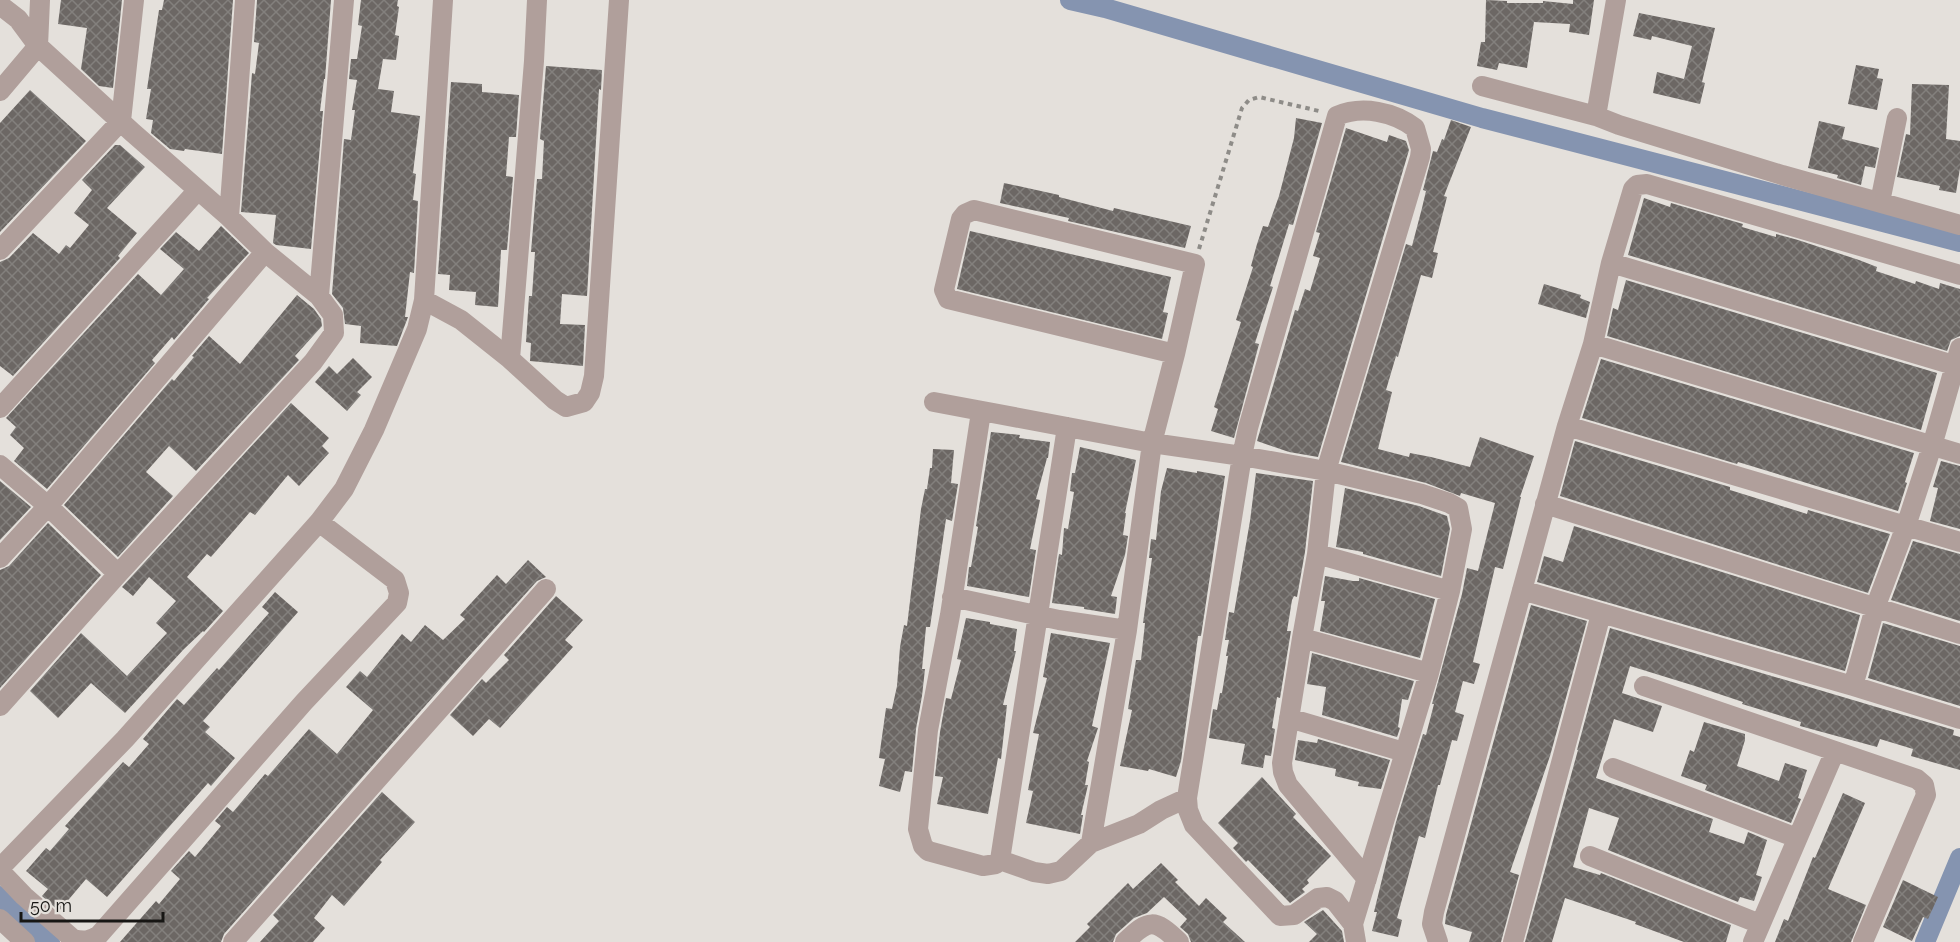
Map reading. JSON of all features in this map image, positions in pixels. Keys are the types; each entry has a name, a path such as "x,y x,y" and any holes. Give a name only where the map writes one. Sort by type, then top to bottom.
{"street":[{"path":"0,91 38,46 40,0"},
{"path":"0,250 121,121 134,0"},
{"path":"229,217 245,0"},
{"path":"319,296 344,0"},
{"path":"319,522 395,580 399,592 397,603 304,702 99,935 89,941 81,942 73,939 0,870 124,739 319,522 344,489 374,430 417,329 424,300 443,0"},
{"path":"510,359 537,0"},
{"path":"424,300 461,320 566,407 584,402 590,393 594,376 619,0"},
{"path":"1596,116 1616,0"},
{"path":"0,5 18,19 38,46 265,252 319,296 333,315 335,324 334,333 327,345 0,706"},
{"path":"1482,86 1596,116 1619,126 1782,175 1960,225"},
{"path":"1355,933 1335,901 1327,897 1318,898 1294,915 1280,916 1194,825 1188,810 1187,798 1242,456 1337,116 1348,111 1366,110 1395,116 1415,128 1421,149 1326,471 1317,554 1282,764 1288,785 1367,879"},
{"path":"1880,202 1897,118"},
{"path":"1438,942 1432,924 1434,912 1545,504 1593,344 1611,264 1633,189 1642,183 1960,275"},
{"path":"0,408 198,190"},
{"path":"1091,843 1127,630 1152,443 1175,354 1195,264 974,210 965,214 944,290 948,299 1175,354"},
{"path":"0,558 48,506 265,252"},
{"path":"1611,264 1958,360 1932,446 1875,608 1853,686"},
{"path":"1593,344 1960,454"},
{"path":"934,402 1152,443 1326,471 1422,494 1458,508 1462,529 1450,591 1429,673 1367,879 1355,933"},
{"path":"981,412 952,597 928,730 918,829 923,846 928,851 983,866 996,864 1000,860 1067,427"},
{"path":"1567,426 1960,543"},
{"path":"0,465 48,506 118,574"},
{"path":"1545,504 1960,634"},
{"path":"1317,554 1450,591"},
{"path":"233,942 546,589"},
{"path":"1522,590 1960,719"},
{"path":"952,597 1037,616 1127,630"},
{"path":"1513,942 1601,614"},
{"path":"1302,638 1429,673"},
{"path":"1644,686 1917,779 1924,785 1926,790 1863,942"},
{"path":"1289,718 1404,752"},
{"path":"1590,856 1757,933 1835,751"},
{"path":"1613,768 1797,838"},
{"path":"1000,860 1034,872 1061,871 1091,843 1139,824 1161,810 1187,798"},
{"path":"0,919 25,942"},
{"path":"1125,942 1143,926 1152,925 1161,926 1179,942"}],"path":[{"path":"1195,264 1242,108 1250,100 1259,97 1337,116"}],"building":[{"path":"61,0 122,0 113,88 99,86 81,69 87,28 58,24"},
{"path":"164,0 233,0 222,154 170,149 151,133 153,120 146,119 151,89 147,89 159,10 162,10"},
{"path":"257,0 331,0 325,79 320,111 323,111 311,249 273,243 276,215 241,212 252,73 255,74 259,43 254,42"},
{"path":"361,0 398,0 395,35 399,36 396,60 383,59 378,89 394,91 391,112 420,116 413,173 416,174 413,200 418,201 414,273 410,272 405,317 408,317 397,346 360,343 361,326 345,324 343,308 332,294 344,139 351,140 355,110 352,110 357,80 349,79 351,59 357,59 362,26 358,25"},
{"path":"1486,0 1507,1 1507,3 1543,3 1543,1 1573,4 1573,0 1594,0 1589,35 1569,32 1570,24 1534,22 1527,68 1499,63 1497,70 1477,66 1481,42 1485,42"},
{"path":"1639,13 1715,28 1702,82 1705,83 1700,104 1653,93 1657,72 1684,79 1692,46 1652,36 1651,40 1633,36"},
{"path":"1856,65 1879,69 1877,78 1883,79 1877,110 1848,104"},
{"path":"546,66 602,70 587,296 562,294 560,324 585,325 583,366 530,361 531,343 526,342 535,252 531,252 537,179 542,179 544,141 540,139"},
{"path":"451,82 482,84 482,92 519,95 516,137 509,137 506,176 513,177 507,250 501,250 498,307 475,305 476,292 449,290 450,275 438,274"},
{"path":"1912,84 1949,85 1946,139 1960,141 1960,168 1956,193 1939,190 1940,186 1897,177 1906,134 1910,135"},
{"path":"30,90 86,141 0,232 0,123"},
{"path":"1296,118 1322,123 1293,225 1289,224 1270,286 1273,287 1255,343 1259,344 1234,438 1211,431 1218,409 1214,407 1241,322 1236,320 1253,267 1251,266 1257,244 1263,226 1268,227 1279,196 1294,138"},
{"path":"1451,120 1471,127 1444,196 1447,197 1433,252 1438,253 1432,278 1421,275 1398,357 1396,356 1386,390 1392,392 1378,449 1409,457 1410,453 1431,457 1470,467 1480,437 1534,456 1520,497 1503,569 1495,567 1473,662 1480,664 1474,684 1463,681 1455,712 1464,715 1457,741 1452,740 1425,838 1419,836 1397,918 1402,920 1398,937 1372,931 1377,912 1374,912 1396,822 1423,734 1426,735 1467,568 1478,571 1495,503 1461,493 1460,496 1426,483 1341,462 1406,244 1412,246 1433,151 1437,152 1442,139 1444,140"},
{"path":"1819,121 1845,127 1842,139 1879,148 1875,168 1865,166 1861,185 1837,178 1838,175 1808,168"},
{"path":"1346,128 1387,142 1389,135 1406,141 1409,150 1318,457 1289,452 1257,441 1295,310 1298,311 1305,289 1310,291 1320,258 1313,256 1320,233 1316,232"},
{"path":"115,145 120,145 145,167 107,208 137,233 118,256 120,258 13,376 0,366 0,262 9,258 33,233 59,254 66,245 70,248 89,225 74,213 92,190 82,180"},
{"path":"1004,183 1059,195 1059,197 1113,211 1114,208 1191,226 1185,248 1000,203"},
{"path":"1644,198 1670,207 1671,203 1743,224 1742,227 1776,237 1776,234 1798,240 1859,260 1877,267 1876,271 1915,284 1916,281 1939,289 1940,283 1960,289 1960,336 1951,340 1947,351 1628,255"},
{"path":"221,226 249,253 207,298 209,299 174,340 172,337 152,360 155,363 47,489 14,461 24,448 10,435 16,427 6,418 138,274 161,295 184,269 160,249 176,232 199,251"},
{"path":"970,231 1171,277 1163,312 1168,313 1162,339 957,289"},
{"path":"1626,280 1937,373 1921,430 1607,336 1613,308 1618,310"},
{"path":"1544,284 1581,295 1580,298 1590,302 1586,318 1538,304"},
{"path":"297,295 314,309 321,319 322,326 295,356 299,360 196,471 169,446 146,472 173,496 118,557 64,505 172,379 174,381 209,336 240,364"},
{"path":"353,358 372,377 357,392 361,395 347,411 315,382 329,366 337,374"},
{"path":"1601,359 1914,453 1898,511 1738,462 1737,464 1582,418"},
{"path":"291,403 329,438 322,446 329,453 299,486 288,475 255,515 250,512 211,557 207,554 187,577 223,611 125,713 91,683 58,718 30,691 81,633 127,676 167,633 156,623 176,601 149,577 133,596 122,587"},
{"path":"991,432 1020,435 1019,438 1050,442 1048,458 1036,499 1040,500 1030,549 1036,550 1029,597 967,586"},
{"path":"1575,441 1730,487 1730,490 1807,514 1808,510 1890,534 1868,593 1560,496"},
{"path":"1080,447 1136,460 1125,513 1123,535 1128,536 1125,555 1111,596 1117,597 1115,614 1052,603 1059,554 1062,555 1064,528 1068,529 1074,492 1070,491 1072,473 1075,473"},
{"path":"933,449 954,450 951,483 958,484 952,521 946,519 930,627 926,627 922,669 925,669 912,772 905,771 900,792 879,786 885,759 879,758 886,708 892,709 897,686 900,647 904,625 907,626 921,509 930,468 932,468"},
{"path":"1941,461 1960,466 1960,529 1930,521 1938,488 1933,487"},
{"path":"1167,468 1225,476 1201,636 1198,636 1181,761 1176,777 1149,769 1148,771 1120,766 1132,710 1128,709 1136,660 1141,660 1145,623 1143,623 1152,558 1149,558 1151,539 1156,540 1161,491"},
{"path":"1256,473 1313,481 1305,552 1297,597 1294,596 1292,600 1287,631 1291,631 1280,698 1277,697 1272,728 1275,729 1271,756 1265,755 1263,768 1241,764 1245,744 1209,738 1213,709 1217,710 1220,693 1222,693 1228,656 1226,656 1229,640 1225,640 1229,612 1234,613"},
{"path":"0,481 31,507 0,540"},
{"path":"1345,488 1419,506 1447,516 1450,529 1441,576 1363,554 1363,552 1336,547"},
{"path":"48,523 101,575 0,688 0,570 9,566"},
{"path":"1574,526 1860,615 1845,671 1537,582 1544,556 1563,562"},
{"path":"1913,541 1960,554 1960,621 1891,600"},
{"path":"528,560 546,577 537,581 463,663 224,934 221,942 120,942 156,901 159,904 180,879 171,871 189,851 195,857 221,826 215,821 227,807 233,812 265,774 268,776 309,729 337,754 373,710 346,687 360,671 367,677 402,634 411,642 425,625 443,640 465,619 460,615 497,575 506,584"},
{"path":"1325,576 1353,581 1359,581 1359,578 1435,599 1420,658 1320,631 1325,601 1321,601"},
{"path":"275,592 298,612 203,721 210,727 205,732 235,758 211,786 208,783 107,897 86,879 59,911 42,896 48,889 26,871 46,848 50,851 69,829 65,826 123,762 129,767 149,744 143,739 177,699 184,705 217,668 219,670 269,613 262,607"},
{"path":"556,596 583,620 565,640 573,647 500,728 489,719 473,736 450,715 482,679 486,683 509,660 504,655"},
{"path":"1531,605 1587,621 1550,756 1510,872 1519,875 1501,942 1469,942 1472,932 1445,924 1446,915"},
{"path":"966,618 1017,629 1014,651 1016,651 1003,705 1007,705 1001,759 998,758 988,814 937,804 943,777 935,776 940,732 946,698 951,699 961,660 957,659"},
{"path":"1883,623 1960,646 1960,706 1868,678"},
{"path":"1610,628 1954,730 1953,735 1960,737 1960,770 1911,756 1913,749 1880,739 1877,747 1800,726 1801,722 1630,666 1622,693 1662,706 1653,732 1614,719 1596,778 1713,819 1709,832 1744,844 1748,832 1767,840 1756,875 1762,877 1754,901 1740,897 1738,902 1608,850 1619,818 1589,808 1573,867 1600,875 1601,873 1731,925 1726,942 1684,942 1635,924 1636,922 1565,898 1552,942 1525,942"},
{"path":"1051,633 1110,643 1092,726 1098,728 1087,761 1089,762 1085,785 1088,785 1081,815 1083,815 1080,834 1026,823 1033,791 1028,790 1039,734 1033,733 1047,678 1043,677"},
{"path":"1312,653 1414,681 1408,700 1402,699 1398,727 1400,728 1397,737 1322,715 1326,687 1307,684"},
{"path":"1704,722 1745,734 1737,766 1779,781 1785,763 1807,770 1798,798 1801,799 1791,823 1705,790 1707,785 1681,776 1690,750 1694,752"},
{"path":"1318,739 1390,760 1381,789 1358,786 1359,782 1335,776 1336,769 1295,760 1298,740 1317,743"},
{"path":"1262,777 1296,814 1293,817 1331,856 1307,880 1309,883 1302,889 1305,892 1290,903 1233,848 1238,843 1218,823"},
{"path":"382,792 415,822 380,860 382,862 344,906 332,895 314,918 325,928 313,942 260,942 279,921 273,915"},
{"path":"1843,793 1865,803 1828,889 1866,905 1851,942 1775,942 1784,919 1788,921 1813,857 1815,858"},
{"path":"1161,863 1178,880 1175,882 1199,906 1206,898 1227,918 1223,922 1245,942 1191,942 1188,934 1180,927 1187,919 1164,897 1147,913 1134,918 1116,934 1113,942 1075,942 1090,927 1087,924 1128,883 1133,889"},
{"path":"1903,880 1938,897 1928,919 1923,917 1912,941 1883,927"},
{"path":"1323,910 1342,931 1344,942 1309,942 1317,934 1304,922"}],"waterway":[{"path":"1070,0 1105,8 1482,118 1960,242"},
{"path":"1925,942 1960,858"},
{"path":"0,896 50,942"}]}
